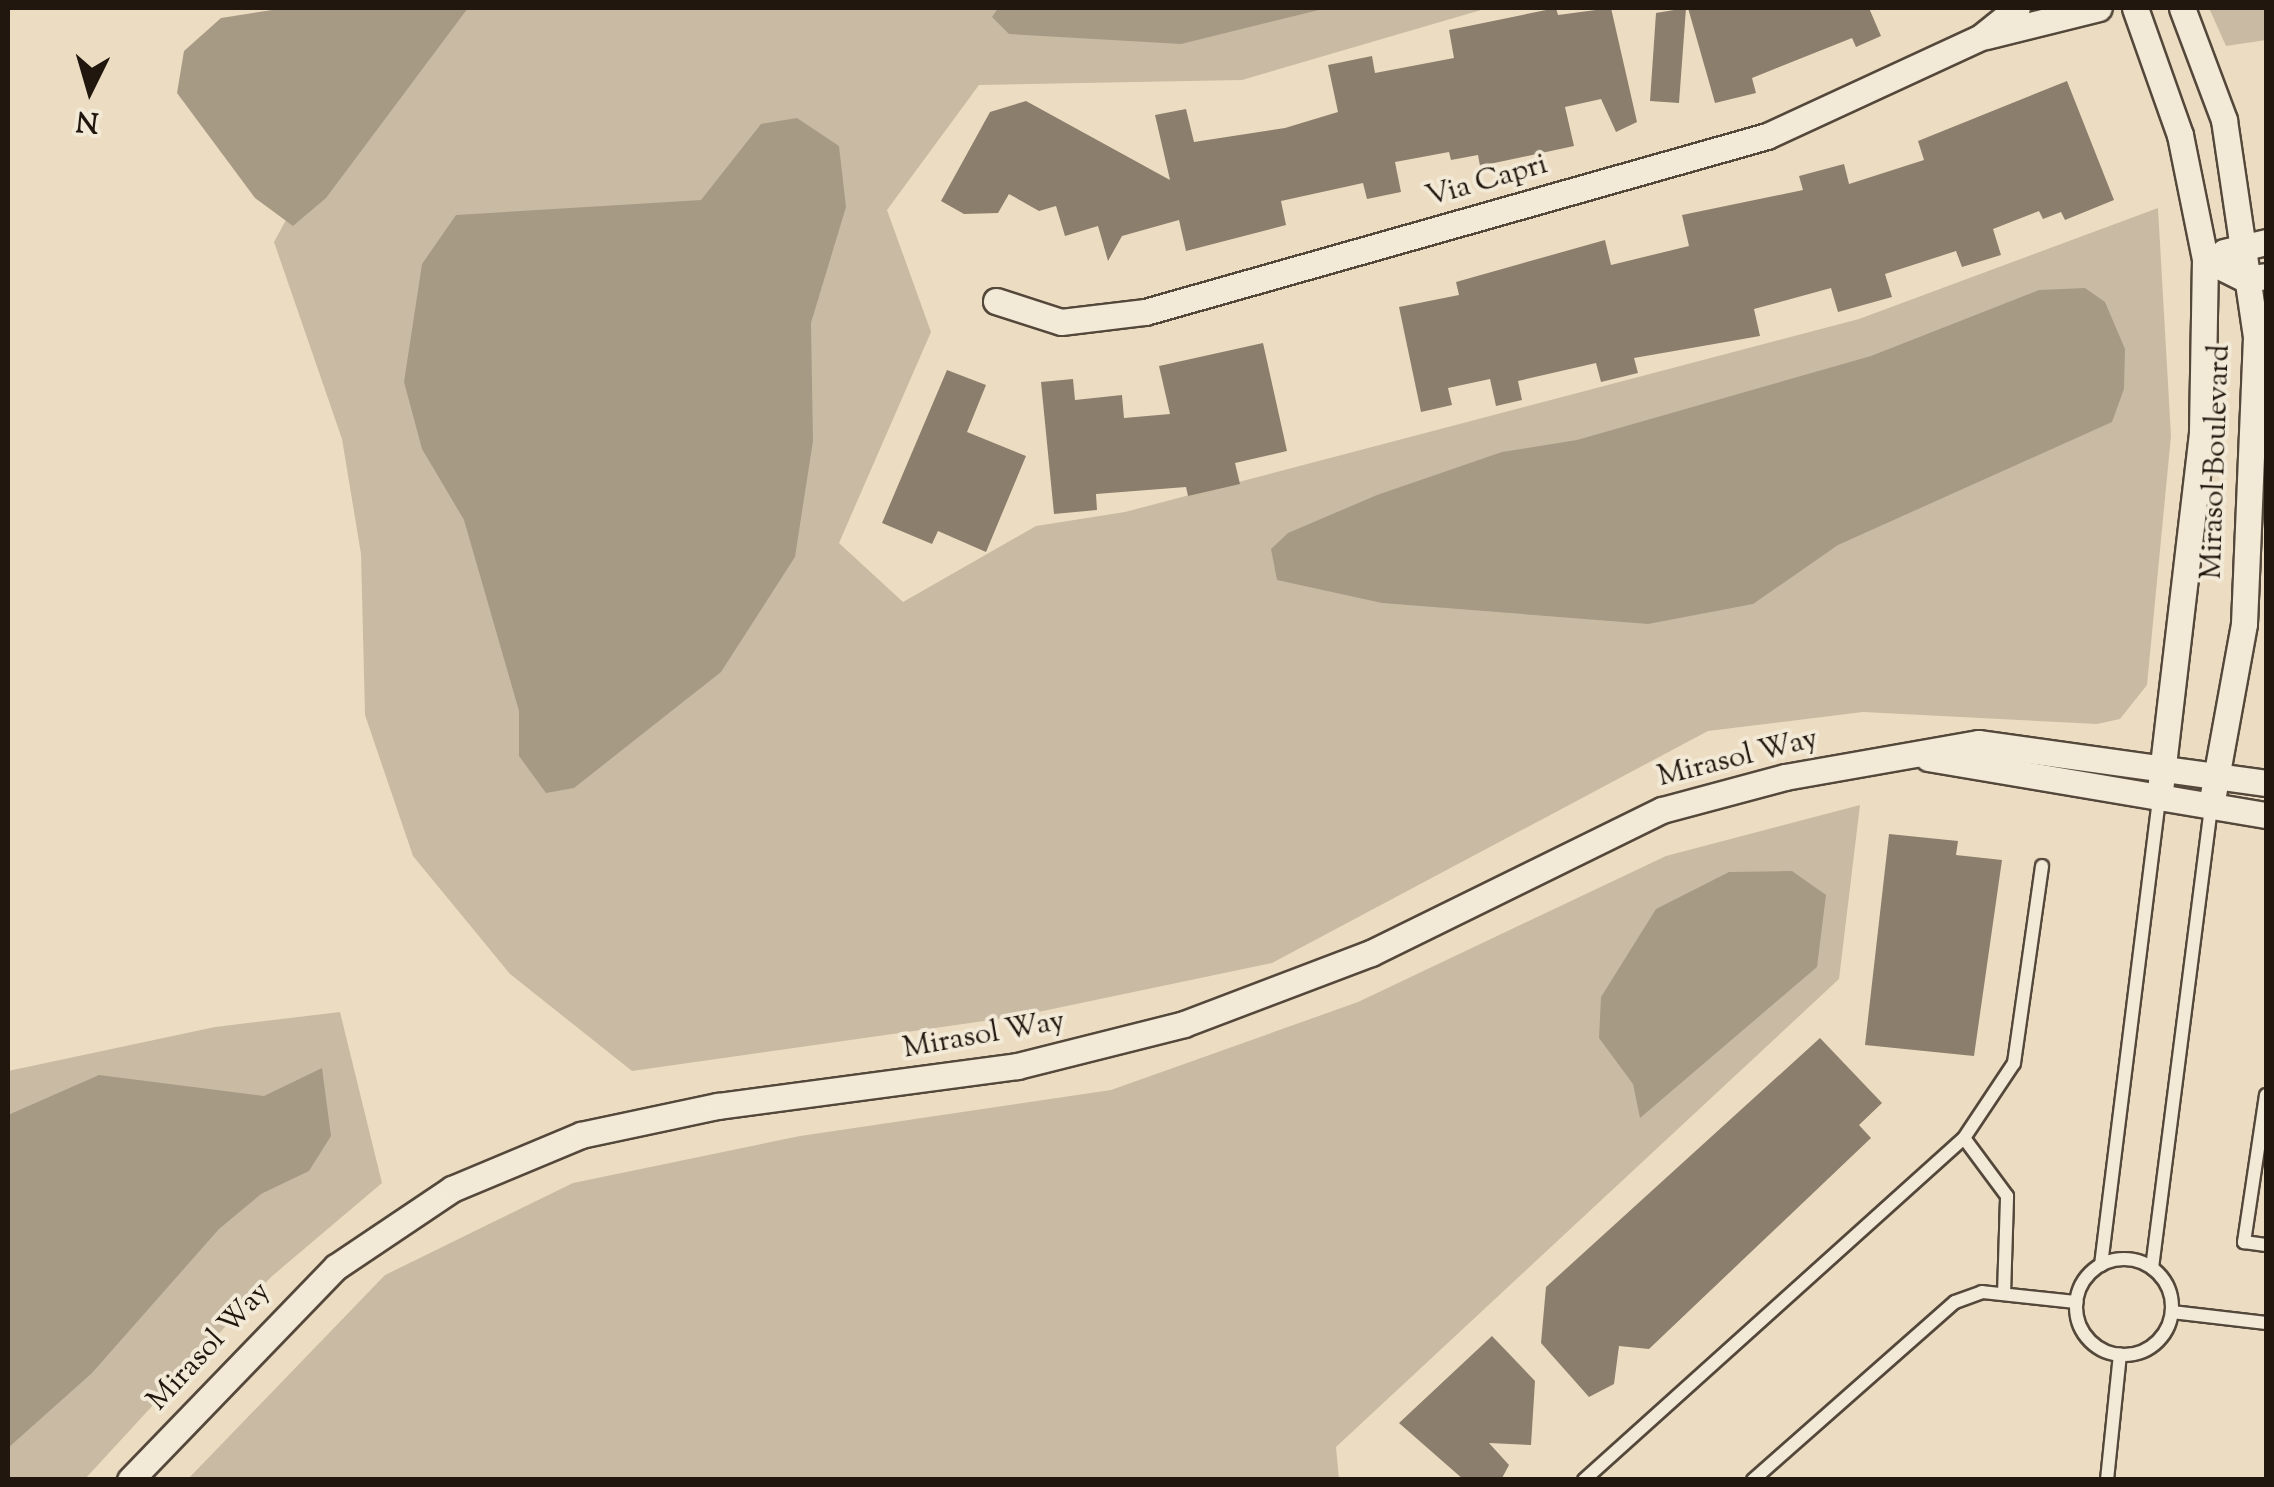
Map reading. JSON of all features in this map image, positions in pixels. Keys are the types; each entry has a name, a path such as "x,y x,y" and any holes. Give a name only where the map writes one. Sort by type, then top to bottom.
{"street":[{"name":"Via Capri","path":"1981,38 2017,8"},
{"name":"Via Capri","path":"996,302 1062,322 1145,312 1768,136 1981,38 2099,8"},
{"name":"Mirasol Boulevard","path":"2135,8 2180,135 2206,259 2202,434 2158,798"},
{"name":"Mirasol Boulevard","path":"2182,8 2224,120 2240,246 2256,278 2244,624 2210,806"},
{"path":"2206,259 2240,246 2266,242"},
{"path":"2206,259 2256,278"},
{"name":"Mirasol Way","path":"130,1480 336,1268 435,1199 509,1162 642,1118 932,1081 1118,1043 1371,952 1662,810 1804,773 1924,757 1978,744 2266,783"},
{"name":"Mirasol Way","path":"1924,757 2266,815"}],"lane":[{"path":"2120,1355 2082,1332 2076,1302 2101,1265 2158,798"},
{"path":"2152,1268 2210,806"},
{"path":"1584,1480 1964,1138 2014,1062 2042,866"},
{"path":"2266,1095 2244,1242 2266,1245"},
{"path":"1964,1138 2007,1196 2004,1294"},
{"path":"2101,1265 2127,1259 2152,1268 2168,1288 2172,1312 2160,1339 2120,1355"},
{"path":"1753,1480 1955,1302 2004,1294 2076,1302"},
{"path":"2172,1312 2266,1324"},
{"path":"2107,1480 2120,1355"}],"shaded area":[{"path":"285,8 468,8 326,198 293,226 255,198 177,93 184,51 221,18"},
{"path":"441,8 1488,8 1242,80 979,85 887,210 931,332 839,543 903,602 1036,526 1125,512 1859,319 2158,208 2171,436 2147,685 2120,719 2097,724 1863,712 1708,731 1272,963 1019,1016 632,1071 510,974 413,856 365,715 361,554 342,439 274,242 329,141"},
{"path":"998,8 1327,8 1181,44 1009,34 992,17"},
{"path":"2209,8 2266,8 2266,40 2226,46"},
{"path":"797,118 839,146 846,207 811,323 813,441 795,557 721,672 574,788 546,793 519,756 519,711 464,520 422,449 404,382 422,264 456,215 701,200 761,124"},
{"path":"2085,288 2105,302 2125,349 2124,389 2112,422 1838,545 1753,604 1648,624 1382,603 1277,580 1271,549 1288,533 1377,495 1502,452 1577,440 1871,356 2039,290"},
{"path":"1860,805 1839,979 1336,1447 1339,1479 187,1480 385,1275 573,1183 800,1136 1111,1090 1358,1002 1666,856"},
{"path":"1792,871 1826,895 1817,967 1640,1118 1633,1084 1599,1038 1601,997 1656,909 1729,872"},
{"path":"340,1012 382,1183 271,1277 85,1479 8,1479 8,1071 215,1027"},
{"path":"322,1068 331,1136 309,1171 261,1194 219,1229 92,1373 8,1448 8,1115 99,1075 264,1096"}],"building":[{"path":"1556,8 1558,15 1611,8 1637,122 1616,132 1601,99 1565,107 1574,146 1480,166 1478,155 1451,160 1449,152 1395,162 1401,192 1367,199 1363,183 1281,201 1286,225 1186,251 1179,220 1122,236 1108,261 1098,226 1065,236 1056,206 1039,211 1009,194 998,213 964,214 941,201 990,112 1026,101 1170,180 1155,115 1186,109 1194,142 1285,128 1338,112 1328,65 1372,56 1375,73 1454,58 1449,30"},
{"path":"1686,8 1679,103 1650,101 1656,13"},
{"path":"1688,8 1869,8 1881,36 1856,47 1852,38 1752,78 1756,93 1715,103"},
{"path":"2067,81 2114,200 2065,220 2061,212 2043,219 2039,211 1993,229 2001,255 1962,267 1956,251 1885,274 1892,297 1838,312 1831,288 1754,309 1760,336 1634,358 1638,373 1601,382 1596,363 1518,381 1522,400 1496,406 1490,379 1448,388 1452,405 1421,412 1399,307 1459,295 1456,282 1605,240 1611,265 1689,246 1682,215 1803,190 1799,176 1844,164 1849,184 1924,160 1918,141"},
{"path":"1263,343 1287,451 1235,463 1240,484 1188,496 1186,487 1096,494 1097,510 1054,514 1041,382 1073,379 1075,400 1122,395 1124,418 1170,414 1159,366"},
{"path":"947,370 986,385 967,432 1026,456 986,552 938,531 932,544 882,523"},
{"path":"1889,834 1958,841 1956,855 2002,860 1974,1056 1865,1045"},
{"path":"1820,1038 1882,1103 1859,1125 1871,1138 1649,1349 1619,1346 1614,1384 1589,1397 1541,1343 1546,1287"},
{"path":"1492,1336 1535,1381 1531,1445 1489,1443 1509,1465 1501,1480 1464,1480 1399,1423"}]}
